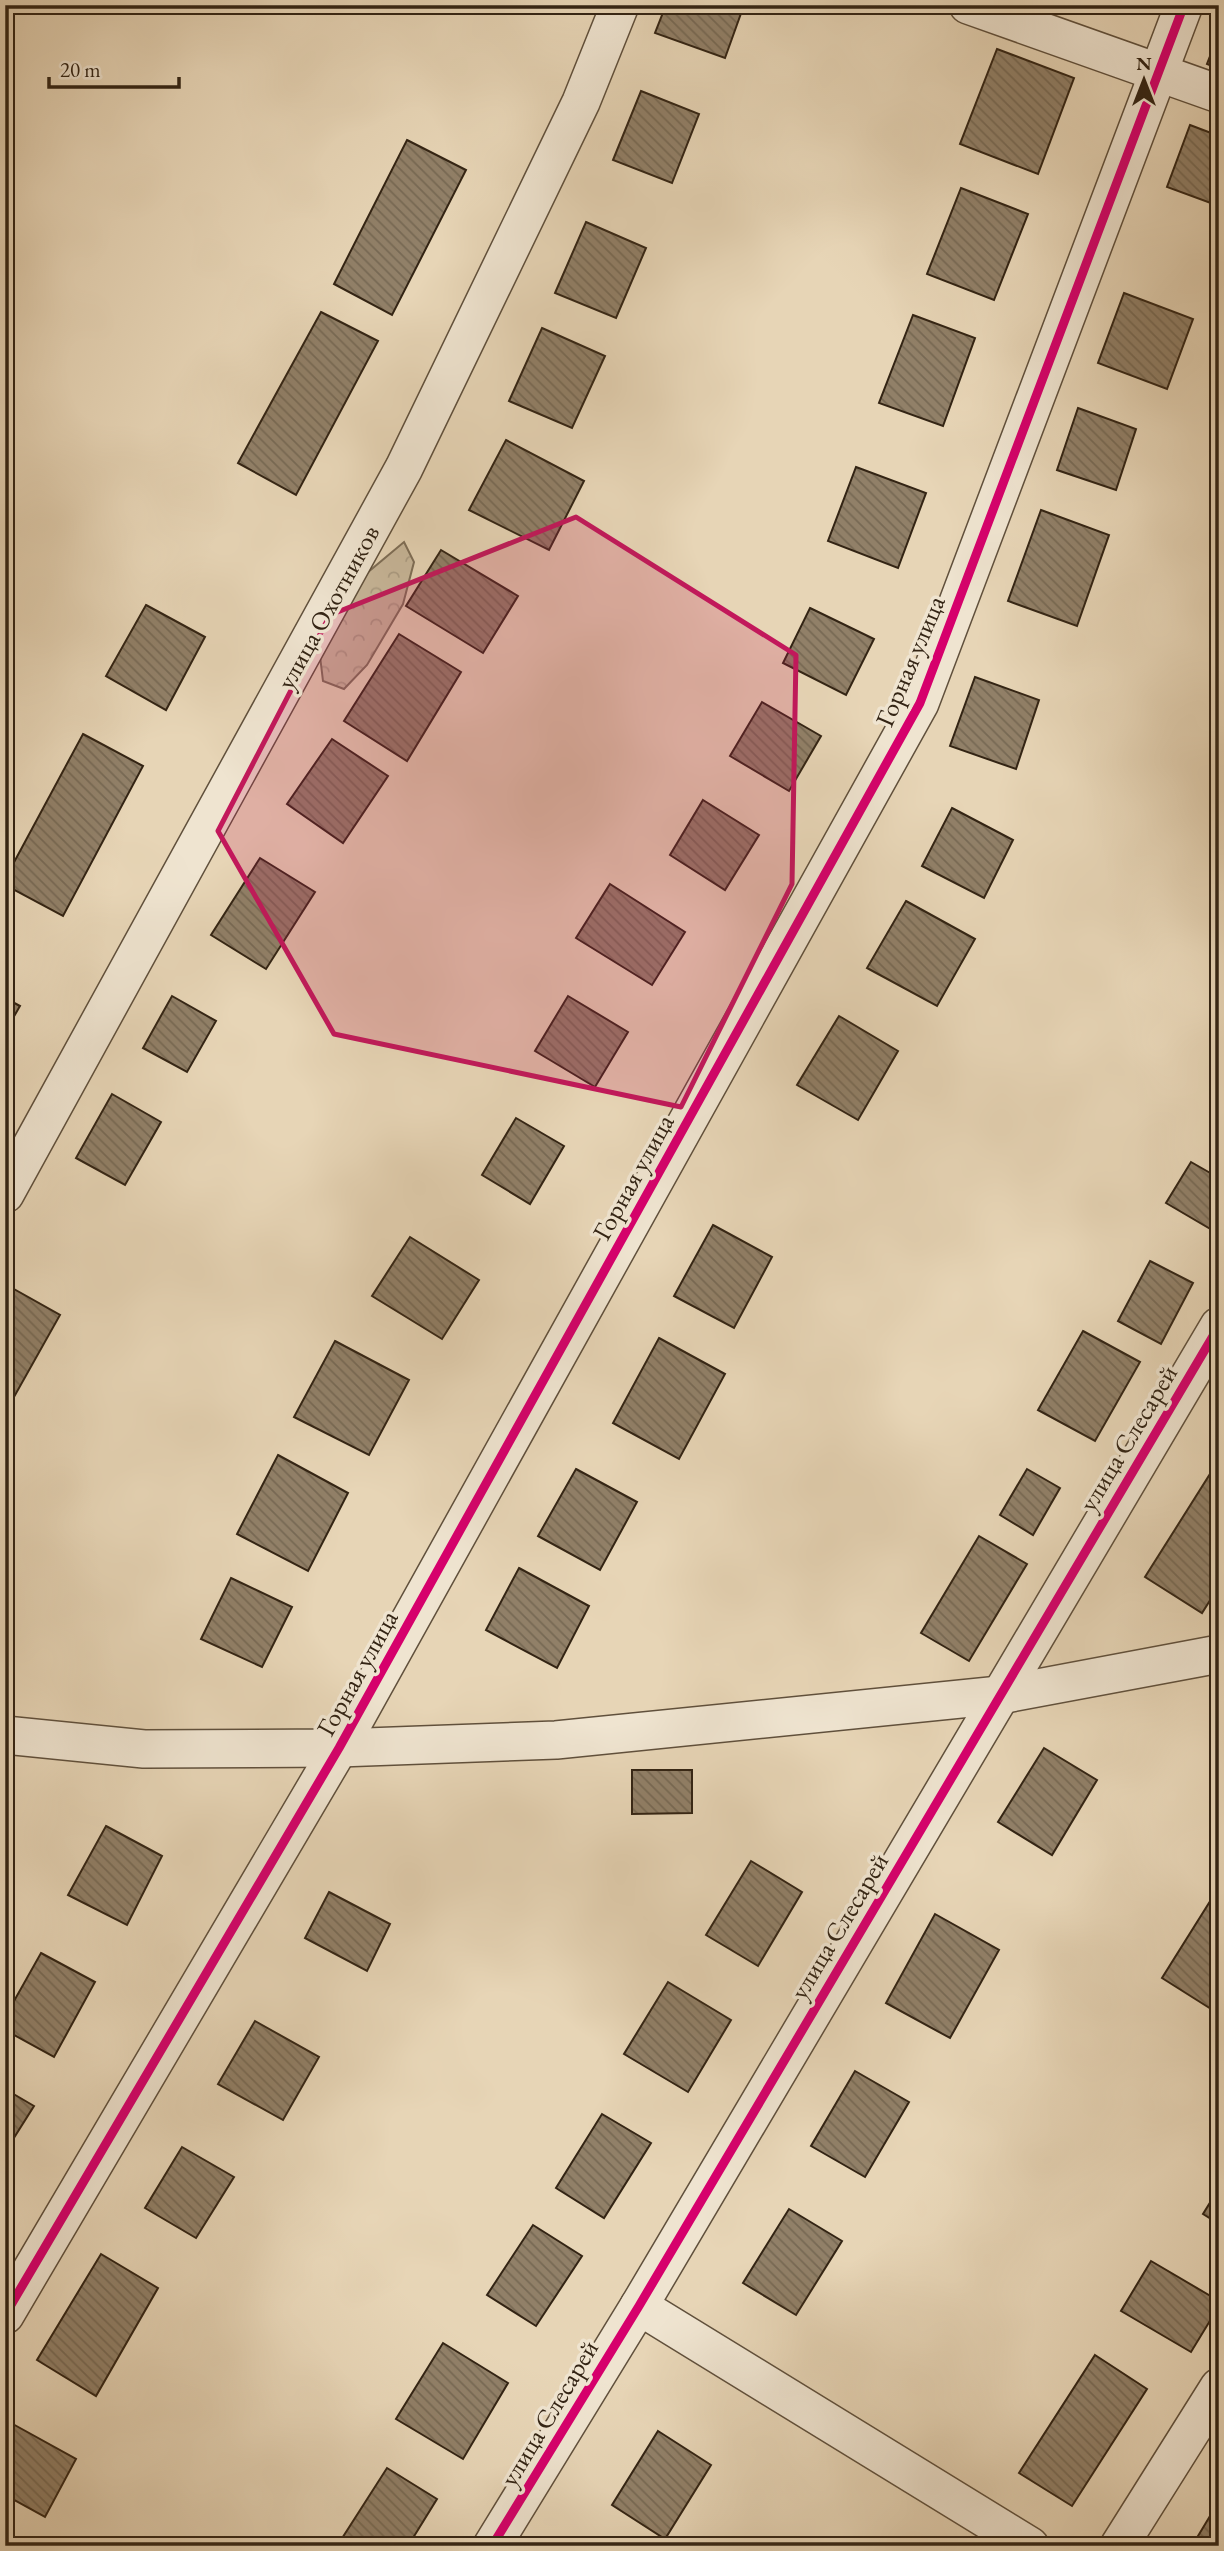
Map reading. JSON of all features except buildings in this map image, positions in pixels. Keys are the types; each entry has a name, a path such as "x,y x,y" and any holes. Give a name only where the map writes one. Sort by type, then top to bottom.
{"street":[{"name":"улица Охотников","path":"5,1194 404,468 581,102 620,5"},
{"path":"968,5 1219,94"},
{"name":"Горная улица","path":"5,2315 339,1748 920,703 1184,5"},
{"name":"улица Слесарей","path":"492,2546 639,2306 1219,1326"},
{"path":"5,1735 144,1749 339,1748 556,1740 1000,1695 1219,1654"},
{"path":"639,2306 1030,2546"},
{"path":"1119,2546 1219,2386"}],"highlighted area":[{"path":"576,517 796,655 792,884 681,1107 334,1034 218,831 330,615"}],"green space":[{"path":"404,542 414,562 403,604 367,665 344,689 323,681 320,656 367,573"}],"cycle path":[{"path":"5,2315 339,1748 920,703 1184,5"},
{"path":"492,2546 639,2306 1219,1326"}]}
